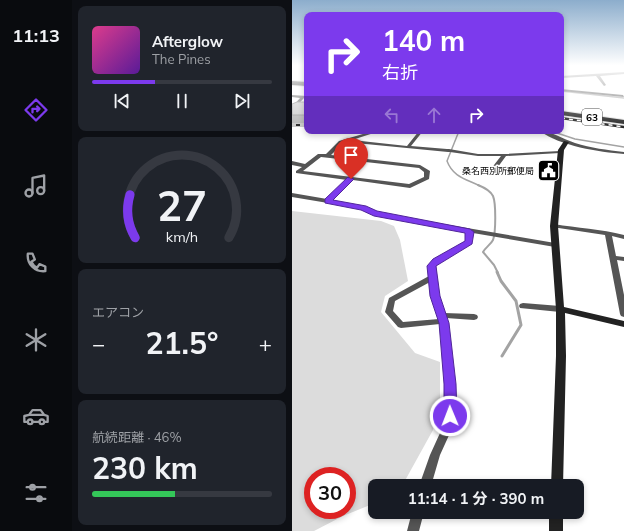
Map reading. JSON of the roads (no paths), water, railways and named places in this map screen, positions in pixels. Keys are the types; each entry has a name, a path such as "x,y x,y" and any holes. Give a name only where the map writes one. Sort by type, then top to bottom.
{"main road":[{"name":"63","path":"564,113 624,122"}],"street":[{"path":"564,90 623,96"},
{"path":"292,96 304,97"},
{"path":"292,110 304,98"},
{"path":"327,156 341,142 368,134"},
{"path":"408,147 419,134"},
{"path":"549,134 566,142 592,150 624,153"},
{"path":"346,141 478,154 504,155 560,152"},
{"path":"557,479 561,383 560,309 554,226 561,158 560,152 566,142"},
{"path":"320,155 420,167 427,171 427,178 410,186 298,172 306,166 320,155"},
{"path":"490,174 504,155"},
{"path":"292,163 306,166"},
{"path":"328,201 351,179"},
{"path":"292,195 364,208 374,213 470,232 556,245"},
{"path":"554,226 608,233 624,237"},
{"path":"427,479 450,416 450,384 442,318 435,296 432,266 434,263 469,242 470,232"},
{"path":"608,233 612,257 621,286 624,314"},
{"path":"612,257 624,259"},
{"path":"432,278 392,300 389,312 401,326 442,318 474,316"},
{"path":"523,306 560,309 624,324"},
{"path":"413,531 416,519"},
{"path":"556,519 556,531"}],"waterway":[{"path":"564,91 624,98"},
{"path":"458,134 447,161 456,174 480,186"},
{"path":"560,134 575,139 624,147"},
{"path":"480,186 490,192 494,200 494,236 493,240 483,252 494,265 498,273"},
{"path":"497,272 501,281 516,301 521,325 502,356"}],"railway":[{"path":"564,118 624,127"},
{"path":"292,125 304,125"}],"place":[{"name":"桑名西別所郵便局","path":"549,170"}]}
